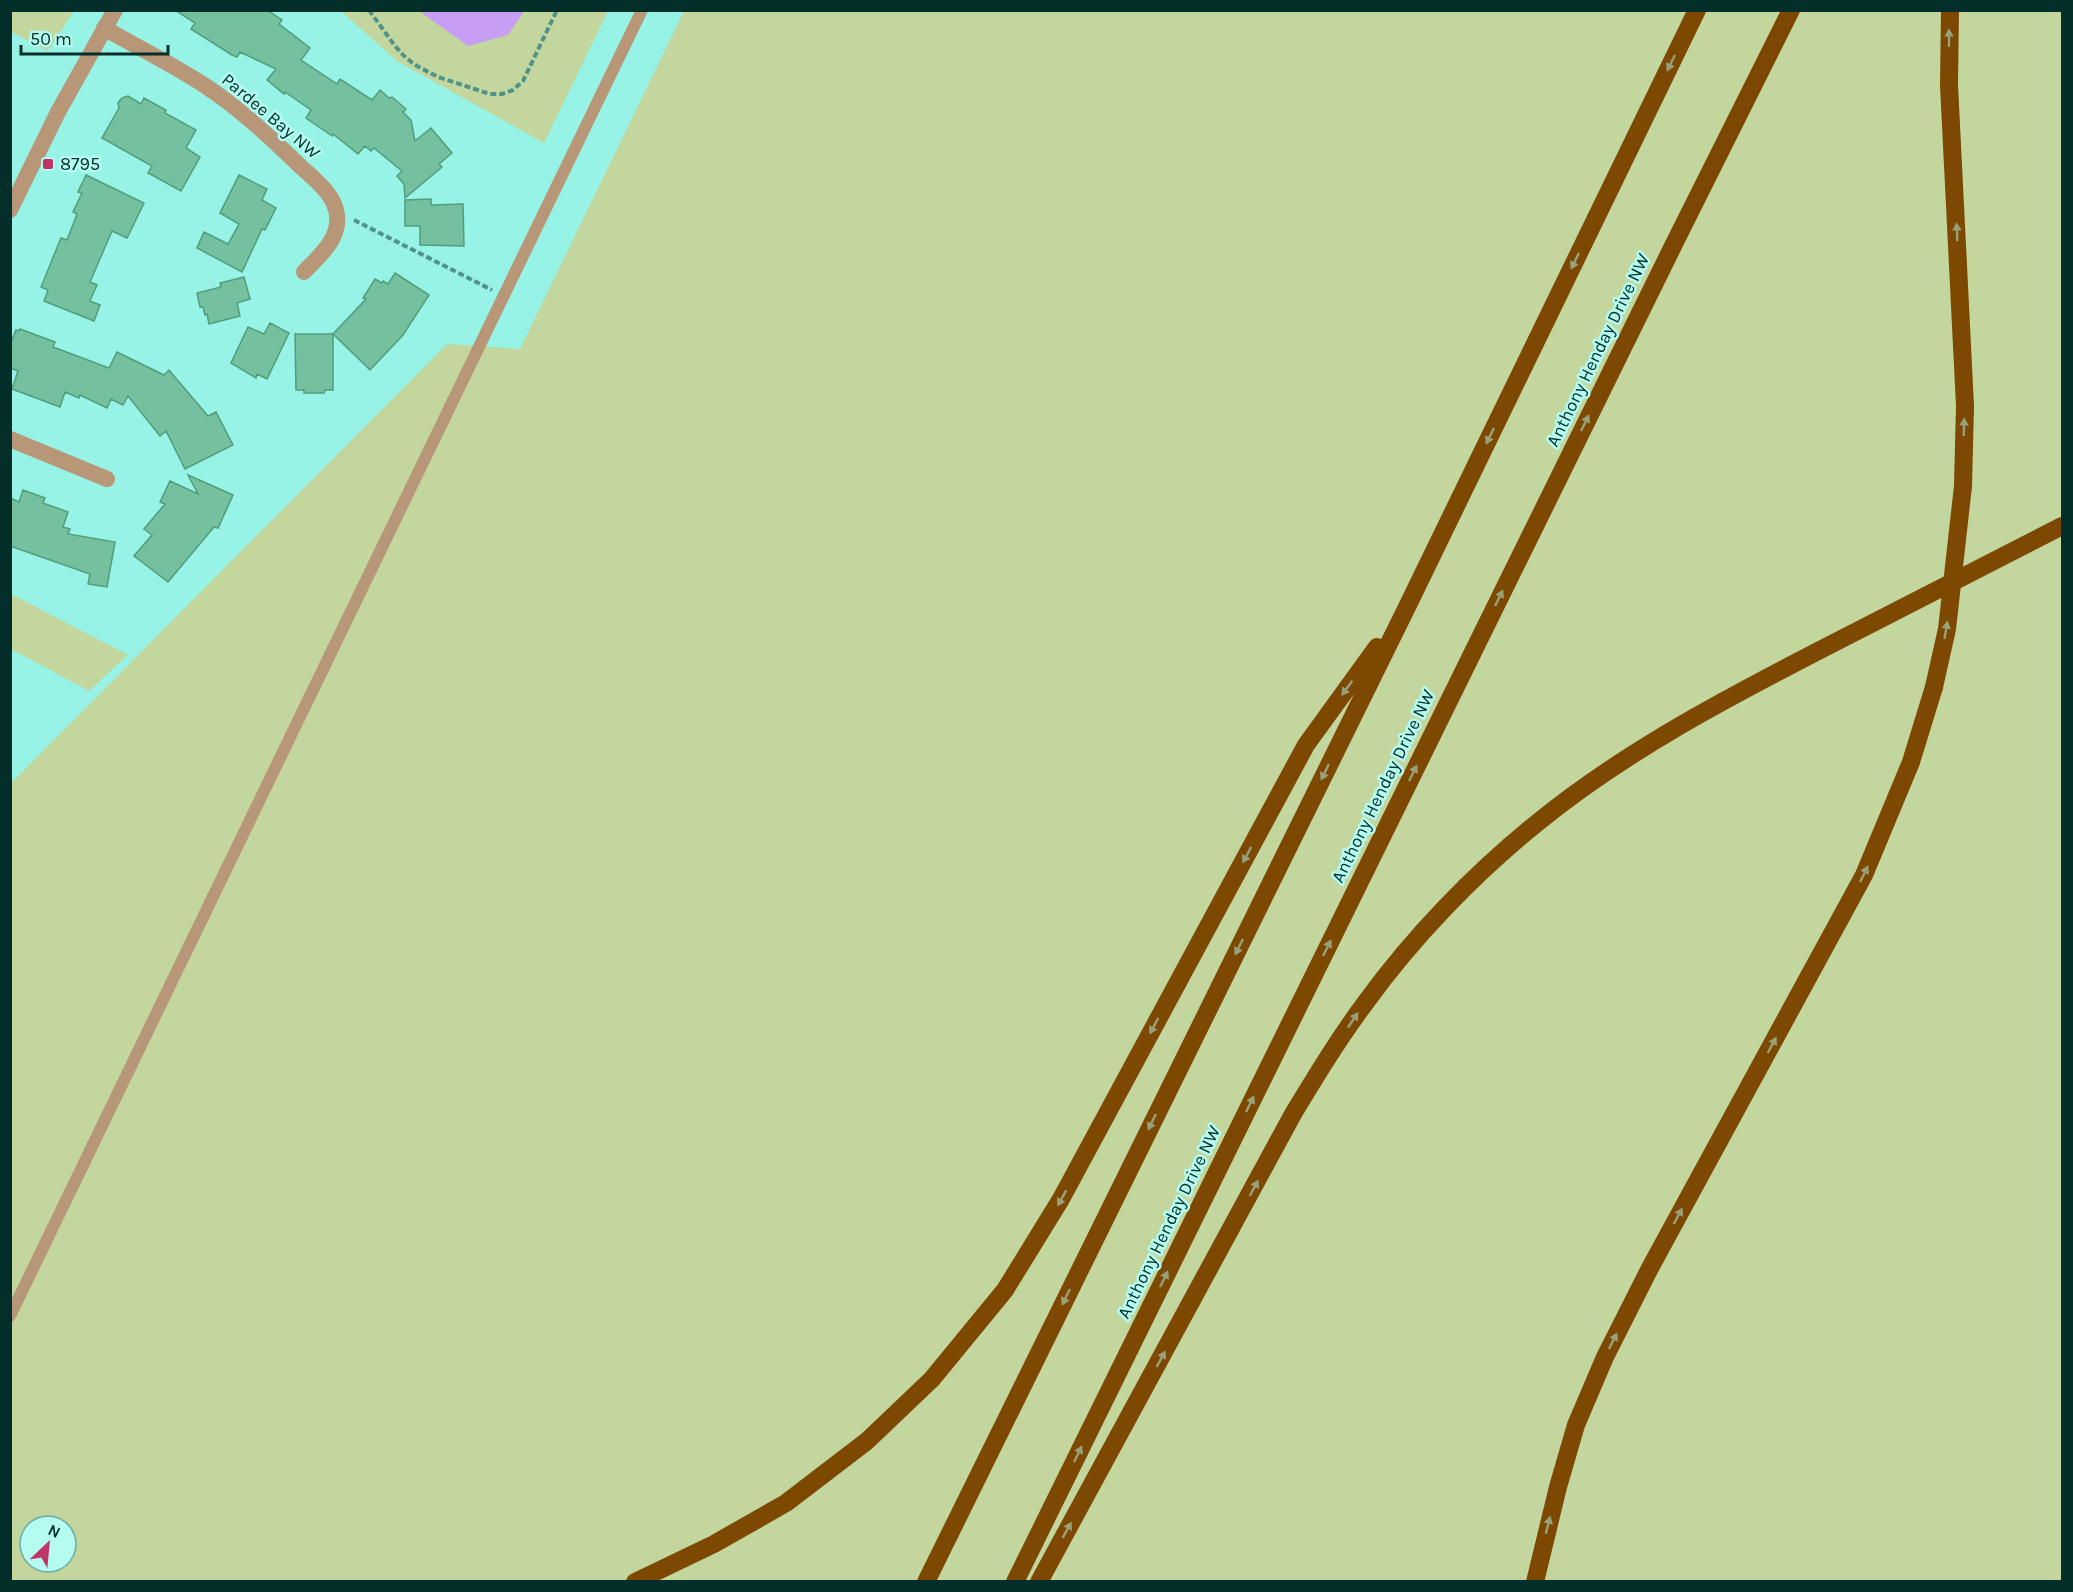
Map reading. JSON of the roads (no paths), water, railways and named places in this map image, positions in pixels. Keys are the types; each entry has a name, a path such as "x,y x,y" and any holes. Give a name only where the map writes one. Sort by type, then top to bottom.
{"highway":[{"path":"926,1581 1407,607 1697,10"},
{"name":"Anthony Henday Drive NW","path":"1015,1581 1683,224 1791,10"},
{"path":"1535,1581 1576,1425 1605,1357 1650,1268 1864,875 1911,762 1934,687 1947,629 1963,486 1965,406 1949,85 1950,10"},
{"path":"1039,1581 1293,1114 1366,1001 1417,938 1481,873 1536,823 1607,770 1693,718 1756,684 2062,526"},
{"path":"634,1581 714,1544 786,1503 867,1441 932,1378 1005,1290 1062,1199 1306,745 1407,607"}],"street":[{"path":"11,206 58,112 115,10"},
{"name":"Pardee Bay NW","path":"104,28 179,69 236,108 330,195 337,212 338,225 334,238 304,272"},
{"path":"10,439 107,479"}],"lane":[{"path":"10,1316 642,10"}],"place":[{"name":"8795","path":"48,164"}]}
